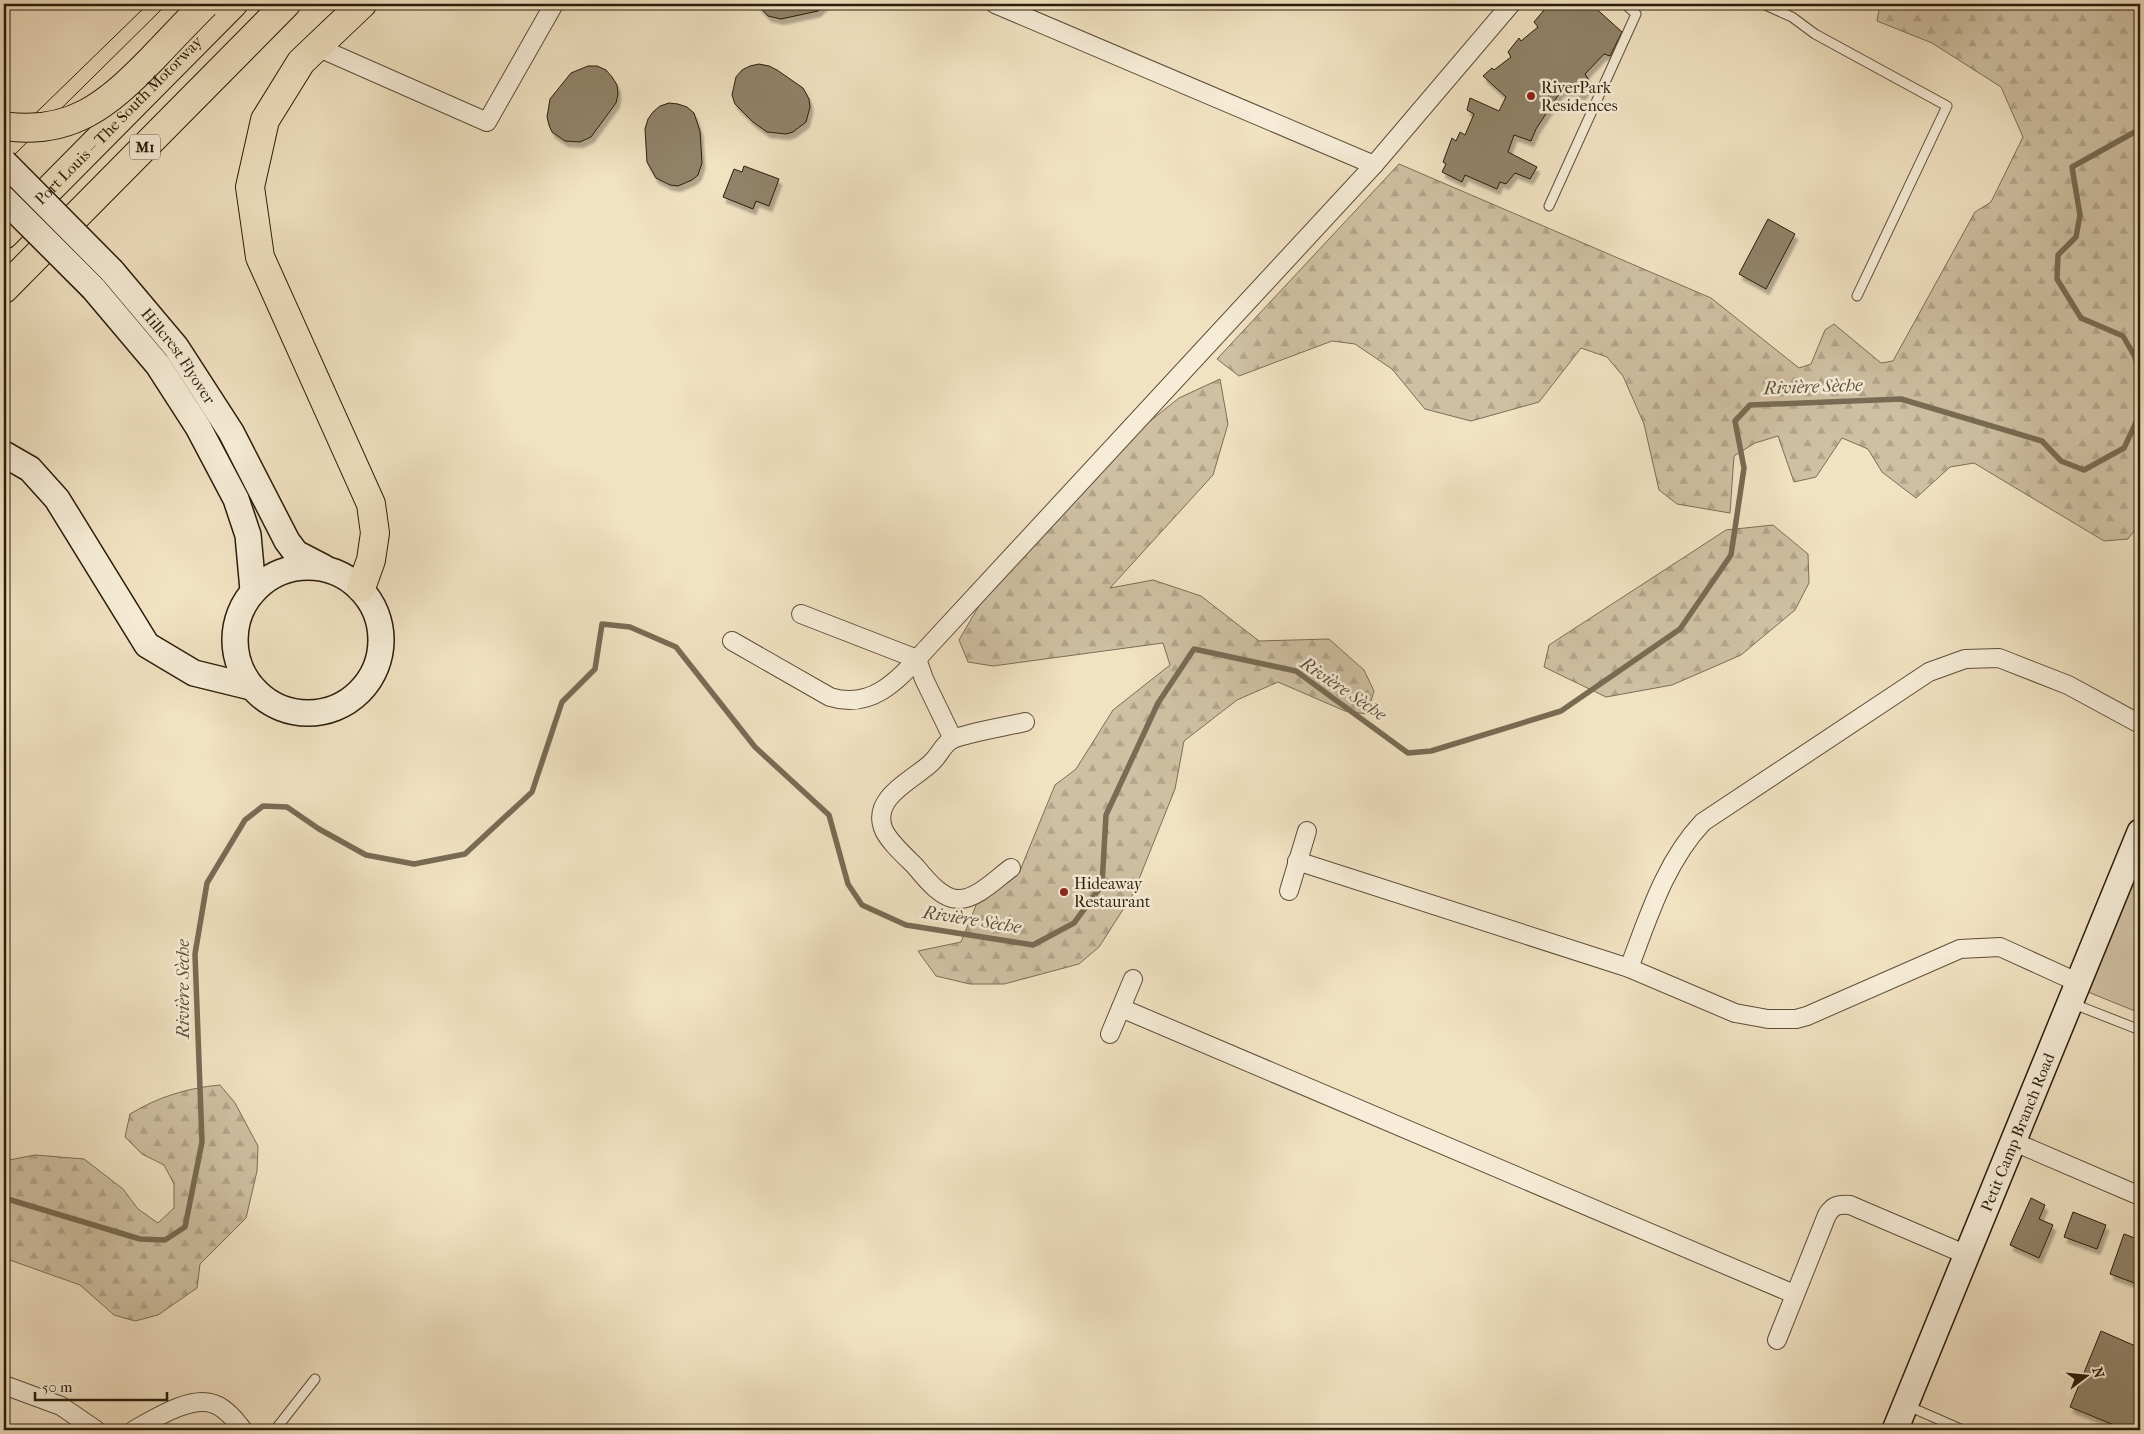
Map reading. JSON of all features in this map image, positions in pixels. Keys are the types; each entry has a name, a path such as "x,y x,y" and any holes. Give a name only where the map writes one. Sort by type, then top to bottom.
{"highway":[{"path":"4,126 42,128 66,123 101,106 142,69 205,4"},
{"name":"Port Louis – The South Motorway","path":"4,235 233,4"},
{"name":"M1","path":"4,289 286,4"},
{"path":"361,588 371,560 375,533 370,504 260,257 250,187 265,120 301,62 362,4"}],"main road":[{"name":"Hillcrest Flyover","path":"4,162 112,271 176,347 231,432 287,541 296,553 323,567"},
{"name":"Hillcrest Flyover","path":"4,199 93,288 158,365 198,427 239,508 248,535 253,590"},
{"path":"4,454 30,469 57,499 147,644 194,673 251,687"},
{"path":"304,566 323,567 343,575 361,588 376,610 382,636 378,662 366,685 346,703 322,713 296,713 271,704 251,687 238,664 234,638 239,612 253,590 268,577 285,569 304,566"},
{"name":"Petit Camp Branch Road","path":"1895,1430 2140,832"}],"street":[{"path":"317,47 487,122 554,4"},
{"path":"995,4 1374,165"},
{"path":"732,641 830,697 845,702 874,696 888,687 917,659 1374,165 1511,4"},
{"path":"801,614 917,659 924,679 953,739"},
{"path":"1628,968 1667,876 1682,848 1703,822 1929,672 1965,659 1999,658 2068,685 2140,724"},
{"path":"1011,868 972,896 952,899 929,882 883,830 881,814 888,798 932,762 943,747 953,739 1025,722"},
{"path":"1289,891 1307,830"},
{"path":"1297,861 1628,968 1735,1013 1768,1019 1796,1018 1820,1012 1960,949 2000,947 2073,992"},
{"path":"1110,1034 1133,980"},
{"path":"1121,1008 1794,1294"},
{"path":"2012,1141 2140,1196"},
{"path":"1777,1340 1827,1215 1837,1205 1850,1205 1966,1254"},
{"path":"4,1386 61,1406 96,1430"},
{"path":"134,1430 165,1413 194,1402 214,1404 235,1419 243,1430"}],"lane":[{"path":"1549,206 1636,14 1625,4"},
{"path":"1762,4 1792,17 1815,34 1947,106 1857,296"},
{"path":"2073,992 2140,1030"},
{"path":"275,1430 315,1379"},
{"path":"1905,1405 1963,1430"}],"green space":[{"path":"1880,4 2140,4 2140,523 2128,539 2104,541 1974,463 1950,467 1916,498 1882,472 1868,449 1842,438 1816,477 1794,482 1778,436 1755,443 1734,456 1730,513 1677,504 1659,490 1644,424 1623,376 1607,357 1581,348 1539,402 1471,421 1425,409 1392,369 1355,344 1332,341 1239,376 1217,359 1399,164 1711,298 1799,368 1811,364 1825,330 1834,324 1881,363 1893,361 1975,212 1991,202 2023,137 2001,87 1932,43 1877,21"},
{"path":"1220,379 1228,424 1213,475 1110,588 1153,580 1201,596 1259,641 1329,639 1364,670 1374,691 1367,714 1345,711 1278,682 1237,700 1184,741 1175,789 1133,894 1099,947 1079,964 1004,984 970,984 936,976 918,951 961,942 979,898 1019,873 1055,785 1076,769 1113,710 1170,665 1163,643 993,666 968,662 959,640 983,599 1125,441 1179,398"},
{"path":"1773,525 1808,554 1809,583 1795,610 1741,655 1672,685 1606,697 1544,667 1549,645 1726,530"},
{"path":"2140,854 2140,1013 2083,990"},
{"path":"220,1085 235,1103 258,1146 257,1171 246,1218 200,1264 197,1288 158,1315 135,1321 114,1315 80,1285 4,1258 4,1161 35,1155 84,1159 123,1189 138,1209 158,1223 174,1208 174,1184 164,1165 142,1154 125,1137 130,1114 173,1094 196,1088"}],"building":[{"path":"757,4 825,4 818,11 781,19 768,16"},
{"name":"RiverPark Residences","path":"1549,4 1551,6 1554,4 1591,4 1622,32 1610,56 1604,54 1585,74 1590,82 1582,95 1572,90 1561,91 1536,129 1531,141 1514,135 1508,152 1537,167 1530,179 1515,173 1506,184 1500,182 1497,189 1465,175 1462,182 1442,172 1446,164 1443,162 1452,138 1456,141 1460,132 1465,135 1474,114 1467,110 1470,98 1499,111 1506,97 1483,76 1492,68 1494,70 1511,57 1508,52 1519,38 1521,41 1538,27 1534,22"},
{"path":"759,64 777,70 803,88 809,99 810,107 806,122 793,132 786,134 767,132 753,122 735,104 732,95 736,77 742,70"},
{"path":"588,66 597,66 606,70 612,77 617,85 616,103 591,137 580,142 565,141 552,132 549,125 547,117 550,99 571,73"},
{"path":"669,103 687,107 694,113 700,131 702,163 698,175 678,186 670,185 656,178 647,162 645,129 648,119 660,106"},
{"path":"744,166 779,179 769,206 756,201 753,209 723,197 734,169 742,172"},
{"path":"1768,219 1795,234 1766,289 1739,274"},
{"path":"2031,1198 2045,1205 2039,1219 2053,1225 2039,1258 2010,1245"},
{"path":"2073,1212 2106,1225 2097,1249 2064,1237"},
{"path":"2124,1234 2140,1240 2140,1285 2110,1274"},
{"path":"2101,1331 2140,1348 2140,1430 2126,1430 2070,1407"}],"waterway":[{"name":"Rivière Sèche","path":"2140,129 2072,167 2080,215 2076,237 2058,255 2057,279 2081,318 2123,336 2135,357 2140,377"},
{"name":"Rivière Sèche","path":"4,1198 140,1239 165,1240 185,1227 202,1142 195,954 207,883 245,820 263,806 287,807 319,829 366,855 414,864 465,854 532,792 562,702 595,669 602,624 630,627 676,647 755,747 829,815 848,884 862,905 906,925 1033,945 1074,923 1102,885 1106,815 1158,703 1194,649 1296,671 1408,753 1431,751 1561,711 1680,629 1731,555 1744,468 1735,421 1750,405 1901,399 2042,441 2061,461 2084,470 2124,448 2140,414"}],"tram line":[{"path":"4,144 148,4"},
{"path":"4,165 167,4"}],"place":[{"name":"RiverPark Residences","path":"1531,96"},
{"name":"Hideaway Restaurant","path":"1064,892"}]}
